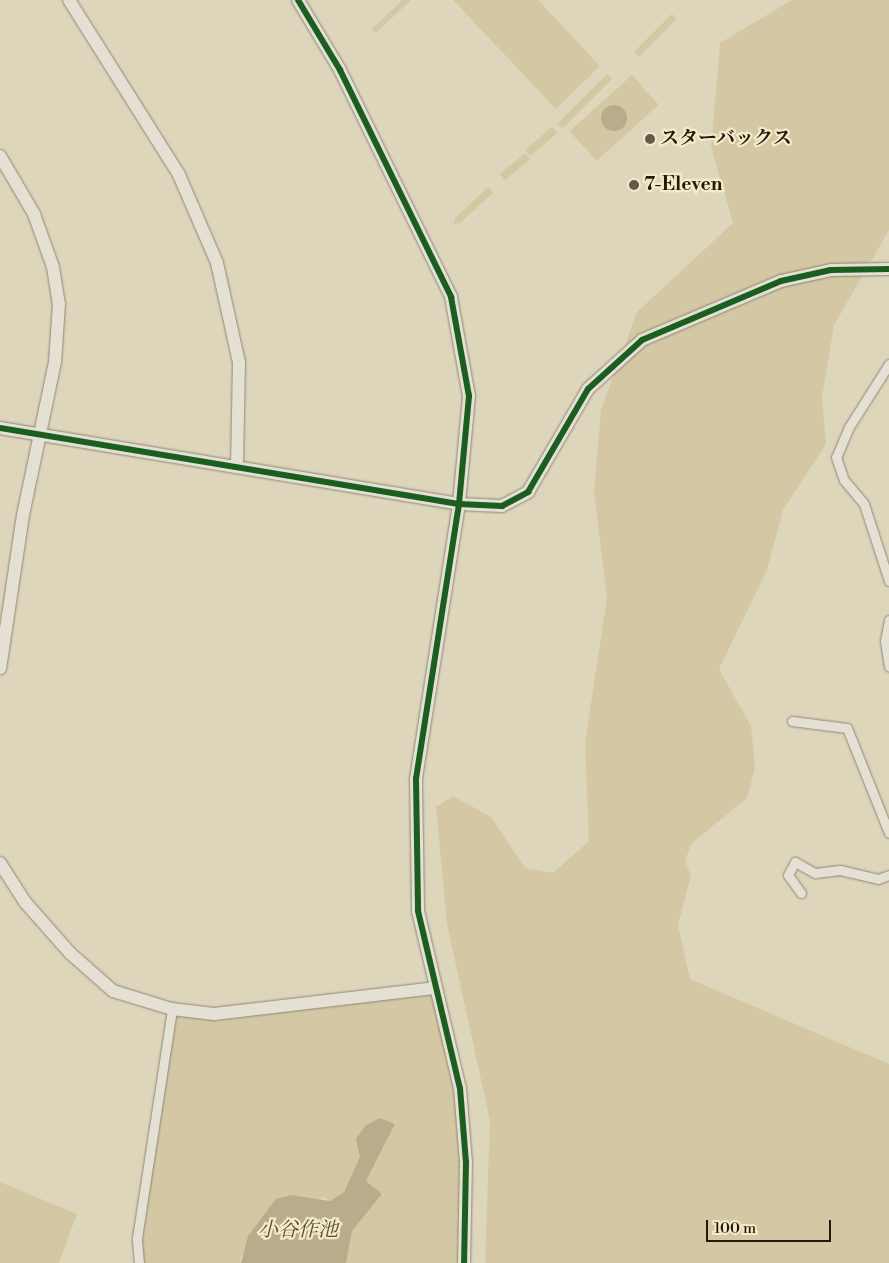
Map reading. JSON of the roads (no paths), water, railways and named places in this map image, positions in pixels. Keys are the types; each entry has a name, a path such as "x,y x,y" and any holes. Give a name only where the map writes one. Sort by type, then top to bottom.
{"street":[{"path":"69,0 178,175 217,263 238,362 237,467"},
{"path":"298,0 340,70 451,297 469,396 459,504 416,779 418,911 434,988 460,1088 466,1162 464,1263"},
{"path":"0,156 34,214 53,267 59,304 55,362 40,434 0,668"},
{"path":"0,428 459,504 502,506 528,492 588,389 642,340 781,281 831,270 889,269"},
{"path":"889,364 849,427 836,457 844,480 864,504 889,581"},
{"path":"889,620 885,641 889,667"},
{"path":"792,721 847,728 889,833"},
{"path":"801,893 788,875 796,862 815,873 840,870 878,879 889,875"},
{"path":"0,863 25,902 70,953 113,991 172,1009 214,1014 434,988"},
{"path":"139,1263 137,1238 172,1009"}],"water":[{"path":"614,105 623,109 627,118 623,127 614,131 605,127 601,118 605,109"},
{"name":"小谷作池","path":"380,1118 395,1124 366,1181 382,1194 352,1231 346,1263 241,1263 248,1236 276,1199 291,1195 330,1201 344,1192 360,1157 356,1139 365,1126"}],"place":[{"name":"スターバックス","path":"650,139"},
{"name":"7-Eleven","path":"634,185"}]}
